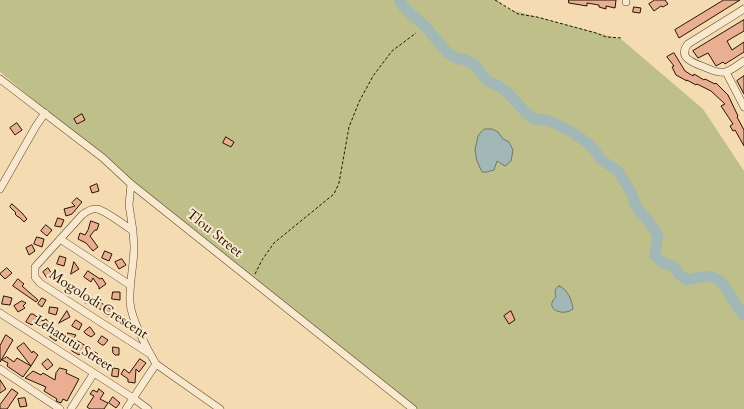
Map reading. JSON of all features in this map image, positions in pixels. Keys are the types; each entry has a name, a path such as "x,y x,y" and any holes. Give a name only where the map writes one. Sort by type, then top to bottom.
{"street":[{"path":"744,9 688,44 685,54 690,61 719,72 726,72 744,61"},
{"path":"726,72 744,107"},
{"name":"Tlou Street","path":"0,79 103,158 131,184 413,409"},
{"path":"0,189 36,126 45,114"},
{"path":"131,184 129,205 133,231"},
{"name":"Mogolodi Crescent","path":"150,354 40,282 35,277 35,267 82,215 88,211 96,209 133,231 134,247 130,284 130,304 136,322 156,364"},
{"path":"60,239 130,284"},
{"name":"Lehatutu Street","path":"0,313 148,409"},
{"path":"126,409 156,364 220,409"},
{"path":"0,370 60,409"},
{"path":"71,409 94,373"}],"path":[{"path":"495,0 518,14 588,31 606,37 622,38"},
{"path":"252,280 262,260 274,243 334,194 339,183 349,127 359,102 373,76 392,51 416,33"}],"green space":[{"path":"0,0 497,0 508,9 621,39 703,109 744,171 744,409 417,409 0,72"}],"water":[{"path":"485,129 492,129 498,132 503,139 509,142 513,150 511,161 505,166 497,161 494,170 482,172 477,161 475,150 478,136"},
{"path":"559,286 567,292 571,299 573,309 569,311 560,312 553,308 553,301 556,297 555,292"}],"building":[{"path":"569,0 616,0 615,8 606,6 606,9 599,7 599,5 587,3 587,6 569,3"},
{"path":"655,0 665,0 668,4 663,7 661,6 654,11 649,4"},
{"path":"724,0 740,0 679,38 675,30"},
{"path":"634,7 641,8 640,13 633,12"},
{"path":"744,20 744,31 727,41 732,50 744,42 744,52 725,64 723,62 716,66 708,53 698,58 693,51"},
{"path":"674,53 685,71 693,76 694,74 704,80 705,79 715,84 716,83 728,95 744,130 744,146 735,130 733,131 730,126 733,124 721,106 725,104 711,91 676,75 672,67 674,66 667,57"},
{"path":"744,76 744,94 737,81"},
{"path":"82,114 85,120 77,124 74,119"},
{"path":"17,123 22,130 15,135 10,128"},
{"path":"226,137 234,142 231,147 223,143"},
{"path":"97,184 99,191 92,193 90,187"},
{"path":"77,198 82,202 72,214 66,216 64,209 75,206 72,203"},
{"path":"12,204 27,219 24,222 10,207"},
{"path":"58,218 64,220 61,227 55,226"},
{"path":"91,221 99,224 97,230 95,230 90,236 98,247 93,251 86,243 78,239 80,233 85,235"},
{"path":"46,225 52,230 47,236 41,231"},
{"path":"37,237 44,239 42,247 34,244"},
{"path":"32,245 35,251 29,255 26,248"},
{"path":"105,251 112,254 109,261 102,258"},
{"path":"60,256 66,258 64,266 57,264"},
{"path":"122,259 126,265 119,269 115,262"},
{"path":"74,262 79,269 71,274"},
{"path":"7,268 12,273 5,279 0,274"},
{"path":"48,268 52,274 47,278 43,272"},
{"path":"88,271 100,279 102,278 106,284 99,289 93,278 91,282 84,277"},
{"path":"18,279 24,284 22,286 38,300 36,302 13,286"},
{"path":"69,283 77,288 76,292 68,291"},
{"path":"113,292 120,292 120,300 112,299"},
{"path":"79,295 91,298 86,303"},
{"path":"4,296 12,298 10,305 2,304"},
{"path":"42,298 46,300 42,307 38,304"},
{"path":"97,300 113,311 108,317 103,314 105,310 95,308"},
{"path":"22,301 26,303 23,306 25,308 18,312 14,306"},
{"path":"50,307 58,308 56,315 49,313"},
{"path":"67,311 70,317 59,323"},
{"path":"511,311 515,320 509,324 504,316"},
{"path":"31,314 43,321 46,319 51,326 45,330 36,319 32,325 26,322"},
{"path":"76,320 82,324 79,330 72,326"},
{"path":"90,327 95,334 91,337 84,332"},
{"path":"55,330 60,334 56,341 50,337"},
{"path":"68,333 76,335 71,342 66,341"},
{"path":"6,335 13,340 0,362 0,346"},
{"path":"102,336 108,340 104,345 98,342"},
{"path":"78,341 98,354 94,360 81,352 79,355 72,351"},
{"path":"24,343 32,353 33,351 38,355 31,366 17,348"},
{"path":"113,347 119,348 119,355 115,355 113,353"},
{"path":"7,357 14,362 17,358 31,366 23,377 7,366 8,363 2,360"},
{"path":"48,359 53,365 47,370 42,364"},
{"path":"140,359 146,363 139,372 136,369 135,383 128,382 128,379 121,374 124,369 129,373"},
{"path":"106,361 112,366 107,370 102,365"},
{"path":"60,368 67,370 66,373 79,379 67,401 63,399 61,403 56,401 57,399 44,391 46,387 25,378 33,371 41,375 43,373 55,380 56,373"},
{"path":"113,368 119,369 118,377 112,376"},
{"path":"0,380 6,389 0,393"},
{"path":"12,389 18,393 7,409 0,409 0,405"},
{"path":"99,389 104,393 100,399 108,403 104,409 90,409 87,407 94,396 90,394 93,390 97,392"},
{"path":"113,397 120,403 116,408 109,403"},
{"path":"25,398 27,406 20,407 18,399"}],"waterway":[{"path":"399,0 403,6 427,28 447,52 456,58 466,60 475,65 487,81 506,91 526,113 534,119 555,123 572,132 589,144 601,160 618,171 632,194 635,204 658,236 655,256 663,263 673,266 679,274 687,280 701,277 718,279 744,315"}]}
